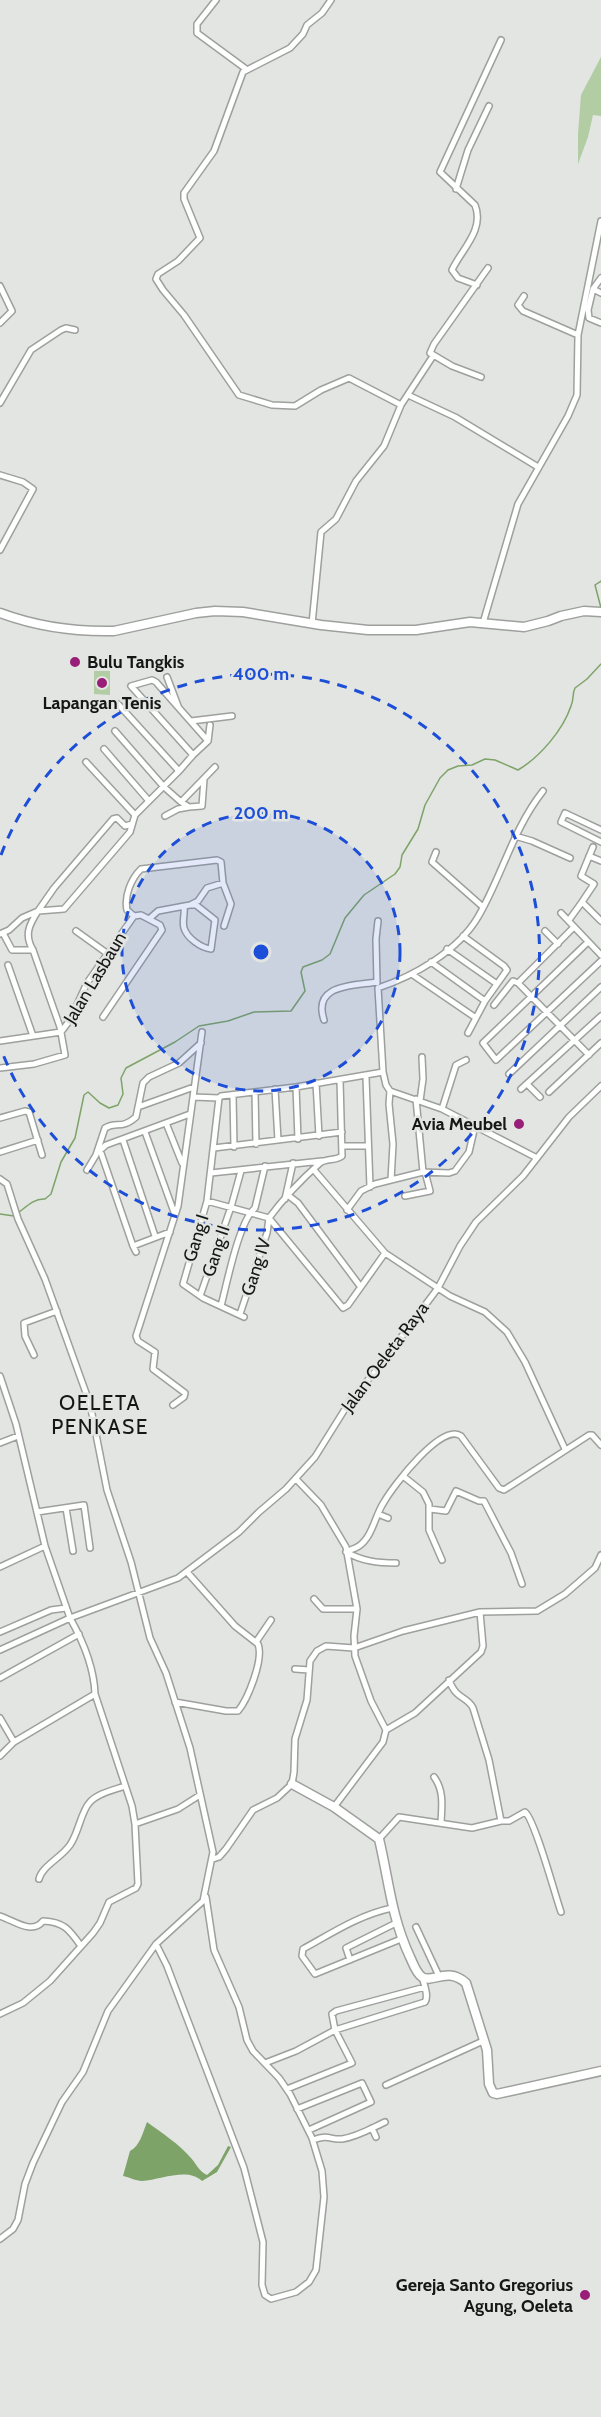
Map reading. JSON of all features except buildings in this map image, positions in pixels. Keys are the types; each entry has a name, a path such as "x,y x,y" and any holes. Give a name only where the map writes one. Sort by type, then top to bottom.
{"street":[{"path":"216,0 197,24 197,33 246,69"},
{"path":"331,0 322,13 307,25 303,34 290,48 246,69 240,79 226,125 214,151 184,193 184,199 200,234 200,240 178,261 158,274 156,279 184,315 239,395 272,405 295,406 321,390 350,378 401,405"},
{"path":"477,285 458,278 452,270 475,232 477,219 475,205 442,176 440,170 501,40"},
{"path":"456,189 468,150 489,106"},
{"path":"483,623 518,504 568,416 577,395 578,335 601,221"},
{"path":"481,377 430,353 488,268"},
{"path":"601,278 593,290 588,310 589,318 601,323"},
{"path":"0,286 12,311 0,323"},
{"path":"593,290 601,293"},
{"path":"524,296 519,305 523,311 578,335"},
{"path":"0,403 33,348 61,330 66,328 75,330"},
{"path":"312,624 321,532 336,519 356,481 384,446 401,405 433,356"},
{"path":"408,395 455,417 538,467"},
{"path":"0,475 23,482 33,489 0,550"},
{"path":"0,613 42,626 82,631 114,631 215,611 243,612 312,624 369,630 416,630 454,624 483,623 524,627 561,616 597,612"},
{"path":"167,677 178,706"},
{"path":"193,755 131,686 152,680 156,682 208,741"},
{"path":"117,704 178,771"},
{"path":"191,721 232,716"},
{"path":"33,950 12,950 1,934 22,918 38,911 64,909 130,832 135,816 208,741 210,724"},
{"path":"115,731 164,787 189,807"},
{"path":"104,749 149,801"},
{"path":"86,762 135,816"},
{"path":"181,802 215,766"},
{"path":"165,816 178,809 202,806 204,778"},
{"path":"324,1020 321,1006 326,996 336,988 378,985 413,975 463,936 483,907 529,809 543,791"},
{"path":"565,813 601,832 599,841 561,822 565,813"},
{"path":"0,1068 34,1064 64,1056 66,1053 61,1032 27,935 30,924 54,888 113,819 117,818 125,825 132,824"},
{"path":"515,836 570,858"},
{"path":"569,920 594,884 581,876 593,848"},
{"path":"436,852 432,862 483,907"},
{"path":"589,856 601,861"},
{"path":"134,916 127,910 126,904 132,882 141,868 219,860 223,883 231,904 224,926"},
{"path":"187,906 198,900 207,888 223,883"},
{"path":"582,902 601,920"},
{"path":"103,1017 162,930 162,927 149,919 158,911 187,906 196,905 215,920 211,949 200,945 184,927 187,906"},
{"path":"561,913 601,955"},
{"name":"Jalan Lasbaun","path":"0,1041 61,1032 70,1020 87,983 134,916 137,914 149,919"},
{"path":"378,921 378,985 383,1072 386,1085 390,1090 442,1108 537,1158"},
{"path":"518,982 574,927"},
{"path":"76,931 108,954"},
{"path":"545,931 558,944"},
{"path":"463,936 506,968 507,972 486,1001 468,1033"},
{"path":"588,942 483,1044 496,1060 601,961"},
{"path":"447,949 497,984"},
{"path":"430,962 486,1001"},
{"path":"8,965 33,1036"},
{"path":"413,975 476,1018"},
{"path":"494,1005 513,981 518,982 589,1055"},
{"path":"509,1074 601,987"},
{"path":"521,1089 601,1016"},
{"path":"173,1404 184,1397 185,1393 153,1369 155,1352 138,1341 136,1336 175,1215 202,1032"},
{"path":"136,1252 98,1153 104,1130 111,1125 127,1124 136,1117 139,1093 145,1080 179,1063 201,1043"},
{"path":"549,1092 601,1043"},
{"path":"405,1197 430,1191 424,1172 418,1100 423,1079 422,1057"},
{"path":"442,1108 456,1065 466,1060"},
{"path":"193,1097 219,1098 366,1077 383,1072"},
{"path":"366,1077 370,1187"},
{"path":"211,1173 341,1157 340,1080"},
{"path":"316,1083 319,1136"},
{"path":"527,1084 540,1097"},
{"name":"Jalan Oeleta Raya","path":"0,1650 70,1618 171,1581 188,1572 239,1533 296,1479 321,1449 350,1401 378,1368 438,1288 460,1246 476,1222 537,1158 569,1117 601,1086"},
{"path":"138,1107 194,1087"},
{"path":"296,1087 298,1139"},
{"path":"275,1089 278,1140"},
{"path":"390,1090 388,1104 393,1144 392,1180"},
{"path":"255,1092 256,1144"},
{"path":"233,1095 234,1147"},
{"name":"Gang I","path":"200,1296 183,1286 207,1201 219,1098"},
{"path":"0,1118 29,1112 42,1155"},
{"path":"87,1170 106,1145 190,1114"},
{"path":"166,1123 182,1164"},
{"path":"347,1210 361,1191 370,1187 424,1172 449,1173 457,1169 469,1152 475,1126"},
{"path":"145,1132 175,1215"},
{"path":"214,1148 342,1132"},
{"path":"0,1152 38,1140"},
{"path":"123,1140 155,1236"},
{"path":"342,1146 368,1146"},
{"path":"268,1218 322,1161"},
{"path":"287,1197 292,1163"},
{"path":"200,1296 221,1306 242,1228 250,1212 255,1208 265,1167"},
{"path":"314,1170 384,1253 450,1296 485,1312 507,1332 525,1362 565,1449"},
{"name":"Gang II","path":"200,1296 241,1171"},
{"path":"0,1179 7,1184 18,1219 57,1311 90,1404 107,1490 130,1556 150,1638 166,1673 190,1748 213,1859 206,1896 217,1957 239,2007 247,2040 253,2051 287,2089 309,2130 320,2163 324,2197 318,2265 314,2276 305,2286 290,2295 271,2300 265,2295 262,2285 262,2236 244,2168 167,1966 156,1944"},
{"path":"287,1197 298,1203 360,1286"},
{"path":"207,1201 268,1218 340,1307 345,1308 348,1305 384,1253"},
{"name":"Gang IV","path":"221,1306 242,1316 267,1233 268,1218"},
{"path":"133,1246 170,1232"},
{"path":"34,1355 25,1336 24,1323 57,1311"},
{"path":"0,1376 2,1389 18,1436 45,1546 66,1608 79,1634 92,1671 95,1694 132,1806 138,1886 108,1902 100,1923 43,1988 23,2003 0,2014"},
{"path":"346,1552 359,1546 374,1525 385,1500 403,1476 433,1444 451,1433 460,1436 499,1488 504,1490 565,1449 591,1435 601,1445"},
{"path":"0,1443 18,1436"},
{"path":"403,1476 423,1492 430,1509 429,1530 442,1560"},
{"path":"296,1479 321,1505 344,1542 357,1610 354,1648 364,1684 386,1730 383,1742 334,1807"},
{"path":"430,1509 446,1511 456,1491 484,1501 511,1553 522,1584"},
{"path":"37,1512 84,1505 90,1548"},
{"path":"66,1508 73,1551"},
{"path":"378,1514 388,1518"},
{"path":"0,1567 45,1546"},
{"path":"346,1552 358,1559 378,1563 396,1563"},
{"path":"213,1859 219,1857 231,1843 253,1810 277,1798 292,1784 294,1745 307,1700 311,1658 321,1648 332,1646 354,1648 403,1631 480,1612 530,1612 543,1609 565,1594 595,1568 601,1555"},
{"path":"175,1702 226,1712 238,1711 248,1695 261,1651 256,1641 235,1626 188,1572"},
{"path":"314,1599 323,1609 357,1610"},
{"path":"0,1632 51,1610 66,1608"},
{"path":"386,1730 415,1713 483,1649 480,1612"},
{"path":"256,1641 271,1620"},
{"path":"0,1678 79,1634"},
{"path":"295,1669 309,1670"},
{"path":"449,1680 457,1696 468,1701 473,1708 489,1760 501,1821"},
{"path":"0,1756 14,1742 95,1694"},
{"path":"0,1718 14,1742"},
{"path":"434,1777 442,1796 441,1822"},
{"path":"265,2063 296,2051 335,2030 425,2002 427,1999 422,1977 401,1939 396,1923 379,1839 334,1807 292,1784"},
{"path":"39,1879 41,1870 60,1857 71,1843 88,1803 96,1797 124,1786"},
{"path":"135,1824 178,1809 200,1795"},
{"path":"379,1839 399,1818 472,1828 509,1821 525,1812 528,1814 561,1912"},
{"path":"0,2239 15,2227 33,2163 62,2102 83,2072 108,2011 156,1944 196,1910 206,1896"},
{"path":"392,1908 371,1912 302,1951 304,1960 315,1974 401,1939"},
{"path":"0,1916 32,1929 43,1921 59,1923 69,1930 81,1946"},
{"path":"350,1960 346,1948 396,1923"},
{"path":"416,1927 439,1976"},
{"path":"422,1977 454,1975 466,1983 488,2055 489,2087 495,2094 601,2072"},
{"path":"287,2089 352,2063 335,2030 332,2014 336,2011 425,1987"},
{"path":"386,2085 483,2041"},
{"path":"297,2109 362,2083 371,2102 309,2130"},
{"path":"313,2140 326,2135 337,2139 346,2138 385,2122"},
{"path":"372,2128 376,2137"}],"shaded area":[{"path":"601,57 601,116 593,115 578,164 581,95"},
{"name":"Lapangan Tenis","path":"94,671 110,671 110,695 94,694"},
{"path":"147,2122 181,2148 207,2175 218,2165 228,2146 231,2147 217,2172 202,2181 189,2175 174,2175 142,2181 123,2176 130,2151 139,2142"}],"waterway":[{"path":"601,581 595,585 601,608"},
{"path":"18,1213 34,1201 45,1199 51,1194 61,1162 75,1138 84,1095 88,1092 109,1108 118,1105 123,1094 121,1078 126,1068 175,1042 199,1026 228,1021 254,1012 291,1011 305,991 301,972 303,967 322,960 330,954 345,918 364,895 395,874 400,867 402,855 418,829 425,805 440,778 448,770 458,766 472,765 485,759 495,760 518,770 526,765 550,742 562,724 572,704 575,688 601,664"},
{"path":"0,1214 14,1216"}],"place":[{"name":"Bulu Tangkis","path":"75,662"},
{"name":"Lapangan Tenis","path":"102,683"},
{"name":"Avia Meubel","path":"519,1124"},
{"name":"Gereja Santo Gregorius Agung, Oeleta","path":"585,2295"}],"district":[{"name":"OELETA PENKASE","path":"100,1414"}]}
